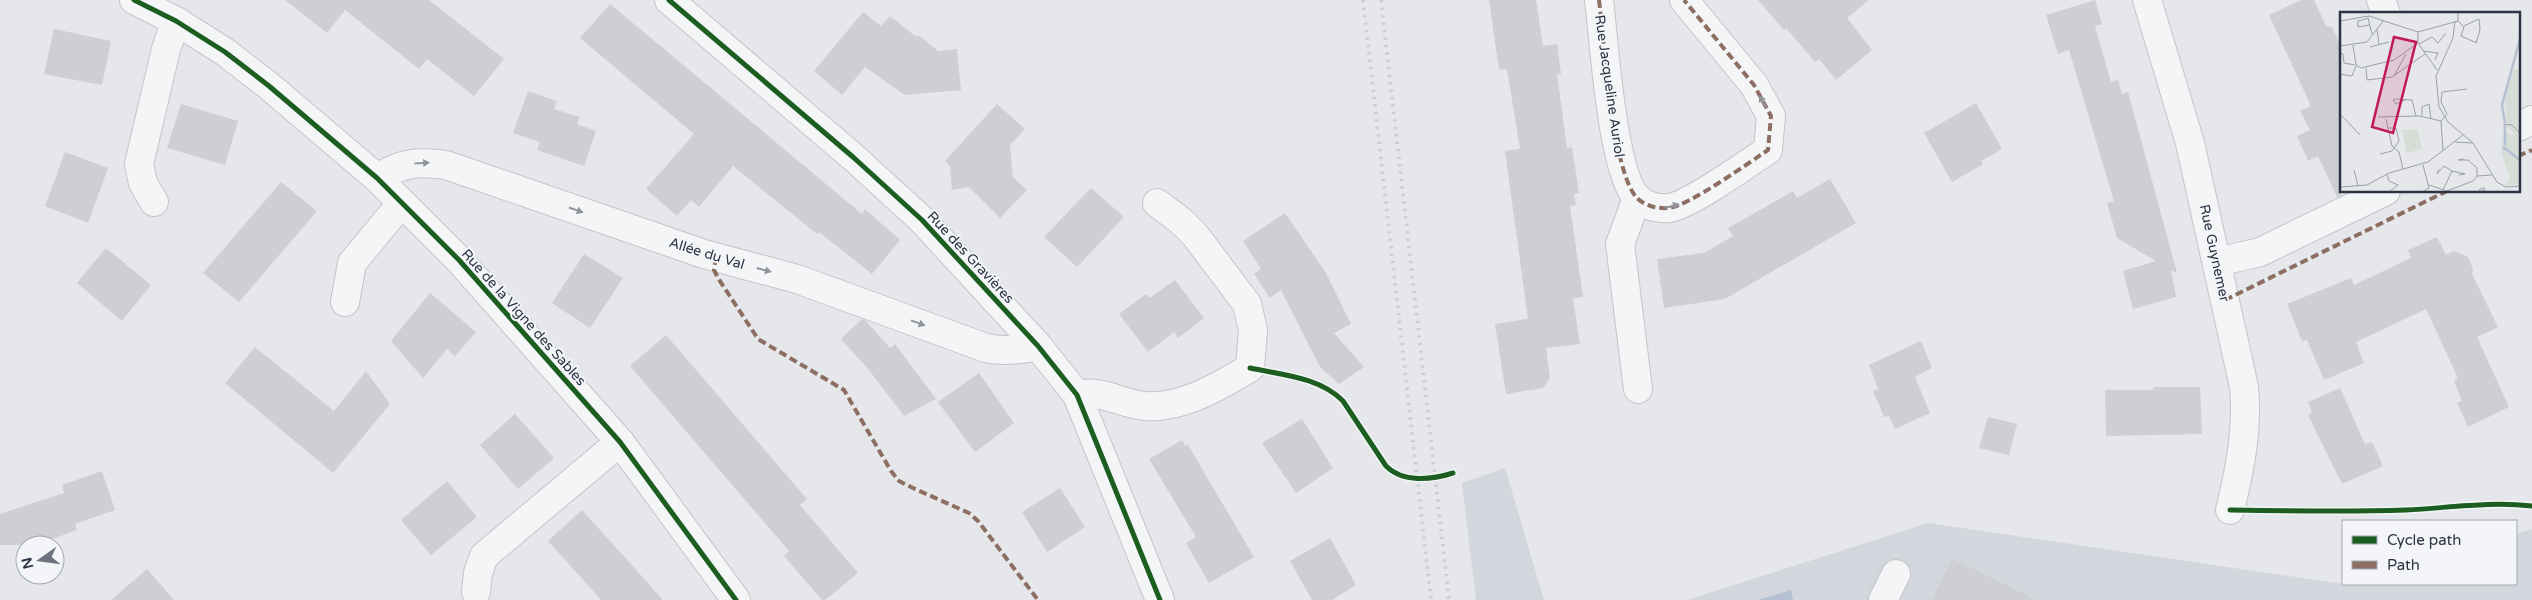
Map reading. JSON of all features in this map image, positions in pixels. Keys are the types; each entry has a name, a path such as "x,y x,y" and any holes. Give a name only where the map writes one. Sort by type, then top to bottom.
{"street":[{"name":"Rue de la Vigne des Sables","path":"134,0 176,21 225,52 377,178 466,267 620,442 736,600"},
{"name":"Rue des Gravières","path":"669,0 853,156 922,220 1038,346 1077,395 1160,600"},
{"name":"Rue Jacqueline Auriol","path":"1599,0 1617,150 1625,176 1637,198"},
{"path":"1638,389 1620,244 1637,198 1655,208 1670,208 1691,199 1768,150 1772,116 1754,85 1684,0"},
{"name":"Rue Guynemer","path":"2147,0 2190,142 2240,360 2246,410 2239,474 2230,510"},
{"path":"2381,0 2385,12"},
{"path":"154,202 143,183 139,164 166,49 176,21"},
{"path":"2520,126 2532,120"},
{"name":"Allée du Val","path":"377,178 397,166 424,162 446,165 704,254 797,279 986,348 998,351 1021,350 1038,346"},
{"path":"2217,262 2260,252 2384,192"},
{"path":"1077,395 1088,392 1104,394 1143,406 1154,406 1194,397 1250,368 1253,330 1247,304 1195,236 1181,221 1157,203"},
{"path":"345,302 352,263 402,204"},
{"path":"476,592 478,573 484,556 620,442"},
{"path":"1883,600 1896,574"}],"shaded area":[{"path":"1505,468 1544,600 1476,600 1462,483"},
{"path":"1928,523 2342,585 2517,585 2517,534 2532,529 2532,600 1687,600"}],"water":[{"path":"1791,590 1793,600 1758,600"}],"building":[{"path":"285,0 429,0 504,59 474,96 427,59 419,69 345,10 327,33"},
{"path":"1489,0 1536,0 1543,46 1557,44 1561,74 1557,74 1567,148 1572,147 1579,193 1574,194 1576,205 1570,206 1583,297 1573,298 1580,344 1546,348 1550,378 1543,388 1506,394 1495,324 1528,319 1505,151 1520,149 1507,69 1499,70"},
{"path":"1758,0 1869,0 1847,18 1872,50 1836,80 1819,59 1815,62 1786,28 1784,30"},
{"path":"2095,0 2102,24 2095,26 2111,82 2118,80 2122,94 2128,92 2177,273 2171,270 2176,297 2133,309 2123,271 2156,261 2117,238 2107,203 2114,201 2069,50 2058,54 2046,15"},
{"path":"2301,0 2314,0 2326,26 2332,27 2340,44 2341,196 2337,197 2318,156 2308,161 2297,136 2310,130 2300,111 2311,106 2269,15"},
{"path":"610,4 862,214 865,209 900,240 872,274 819,232 817,234 733,166 699,207 691,200 677,216 646,189 694,134 580,38"},
{"path":"863,12 881,26 890,16 915,36 920,36 938,51 957,49 961,90 905,95 865,67 842,95 814,71"},
{"path":"54,29 111,41 102,85 44,74"},
{"path":"528,91 557,101 554,109 580,117 577,124 596,131 584,166 537,150 540,142 513,133"},
{"path":"1976,103 2002,149 1981,161 1983,164 1952,182 1924,133"},
{"path":"181,104 238,121 225,165 167,148"},
{"path":"997,104 1025,129 1010,145 1013,177 1027,190 1000,218 969,187 952,190 950,166 945,161"},
{"path":"65,152 108,168 88,223 45,206"},
{"path":"1830,179 1856,223 1725,299 1664,308 1657,259 1704,253 1733,236 1728,228 1793,191 1797,198"},
{"path":"281,182 317,211 239,302 203,273"},
{"path":"1091,188 1124,217 1077,267 1044,237"},
{"path":"1285,213 1326,273 1351,324 1334,333 1364,367 1339,384 1320,367 1281,290 1270,298 1254,274 1261,269 1243,241"},
{"path":"2437,237 2446,255 2454,251 2468,257 2473,269 2472,274 2498,327 2477,337 2509,407 2468,427 2457,403 2462,401 2454,381 2458,378 2426,309 2356,342 2364,363 2324,380 2307,340 2302,341 2287,304 2351,278 2354,285 2411,258 2408,250"},
{"path":"106,248 151,285 122,321 77,283"},
{"path":"584,254 623,278 590,328 552,303"},
{"path":"1175,280 1204,318 1178,338 1174,332 1148,352 1119,314 1146,294 1150,298"},
{"path":"430,293 476,332 455,356 447,349 423,378 391,341"},
{"path":"862,319 890,348 895,344 936,399 904,416 869,370 841,339"},
{"path":"666,335 807,499 800,505 858,573 825,600 822,600 784,556 789,551 630,366"},
{"path":"1921,341 1932,368 1915,377 1930,413 1895,429 1889,416 1884,417 1873,391 1878,389 1869,365"},
{"path":"255,347 334,411 366,371 390,404 333,473 225,383"},
{"path":"979,373 1014,423 975,452 938,402"},
{"path":"2154,387 2200,387 2202,434 2106,436 2105,390 2153,390"},
{"path":"2340,388 2365,444 2372,442 2383,466 2342,484 2308,415 2312,413 2308,402"},
{"path":"515,414 554,458 518,489 480,445"},
{"path":"1988,417 2017,424 2009,455 1979,448"},
{"path":"1302,419 1333,468 1296,493 1262,443"},
{"path":"1182,440 1185,446 1188,445 1254,557 1209,583 1186,543 1196,537 1149,459"},
{"path":"102,471 115,510 75,524 77,530 63,535 15,535 15,545 0,545 0,514 64,493 62,485"},
{"path":"447,481 477,517 431,555 401,520"},
{"path":"1060,488 1085,527 1047,552 1022,512"},
{"path":"582,510 663,600 601,600 548,541"},
{"path":"1330,538 1356,585 1332,600 1312,600 1290,561"},
{"path":"1952,559 1967,566 2037,600 1932,600"},
{"path":"147,569 174,600 111,600"}],"railway":[{"path":"1363,0 1431,600"},
{"path":"1381,0 1449,600"}],"marked path":[{"path":"1599,0 1610,104 1621,162 1628,184 1637,198 1648,205 1665,208 1690,200 1768,150 1771,116 1754,85 1684,0"},
{"path":"2520,155 2532,150"},
{"path":"2225,300 2445,192"},
{"path":"716,257 714,270 718,278 758,339 844,390 891,471 899,481 969,513 978,521 1038,600"}],"cycle path":[{"path":"134,0 176,21 225,52 269,86 377,178 459,260 620,442 736,600"},
{"path":"669,0 853,157 922,220 1038,346 1077,395 1160,600"},
{"path":"1250,368 1300,378 1333,393 1343,401 1386,466 1393,471 1409,478 1436,477 1453,473"},
{"path":"2230,510 2362,511 2485,505 2532,506"}]}
